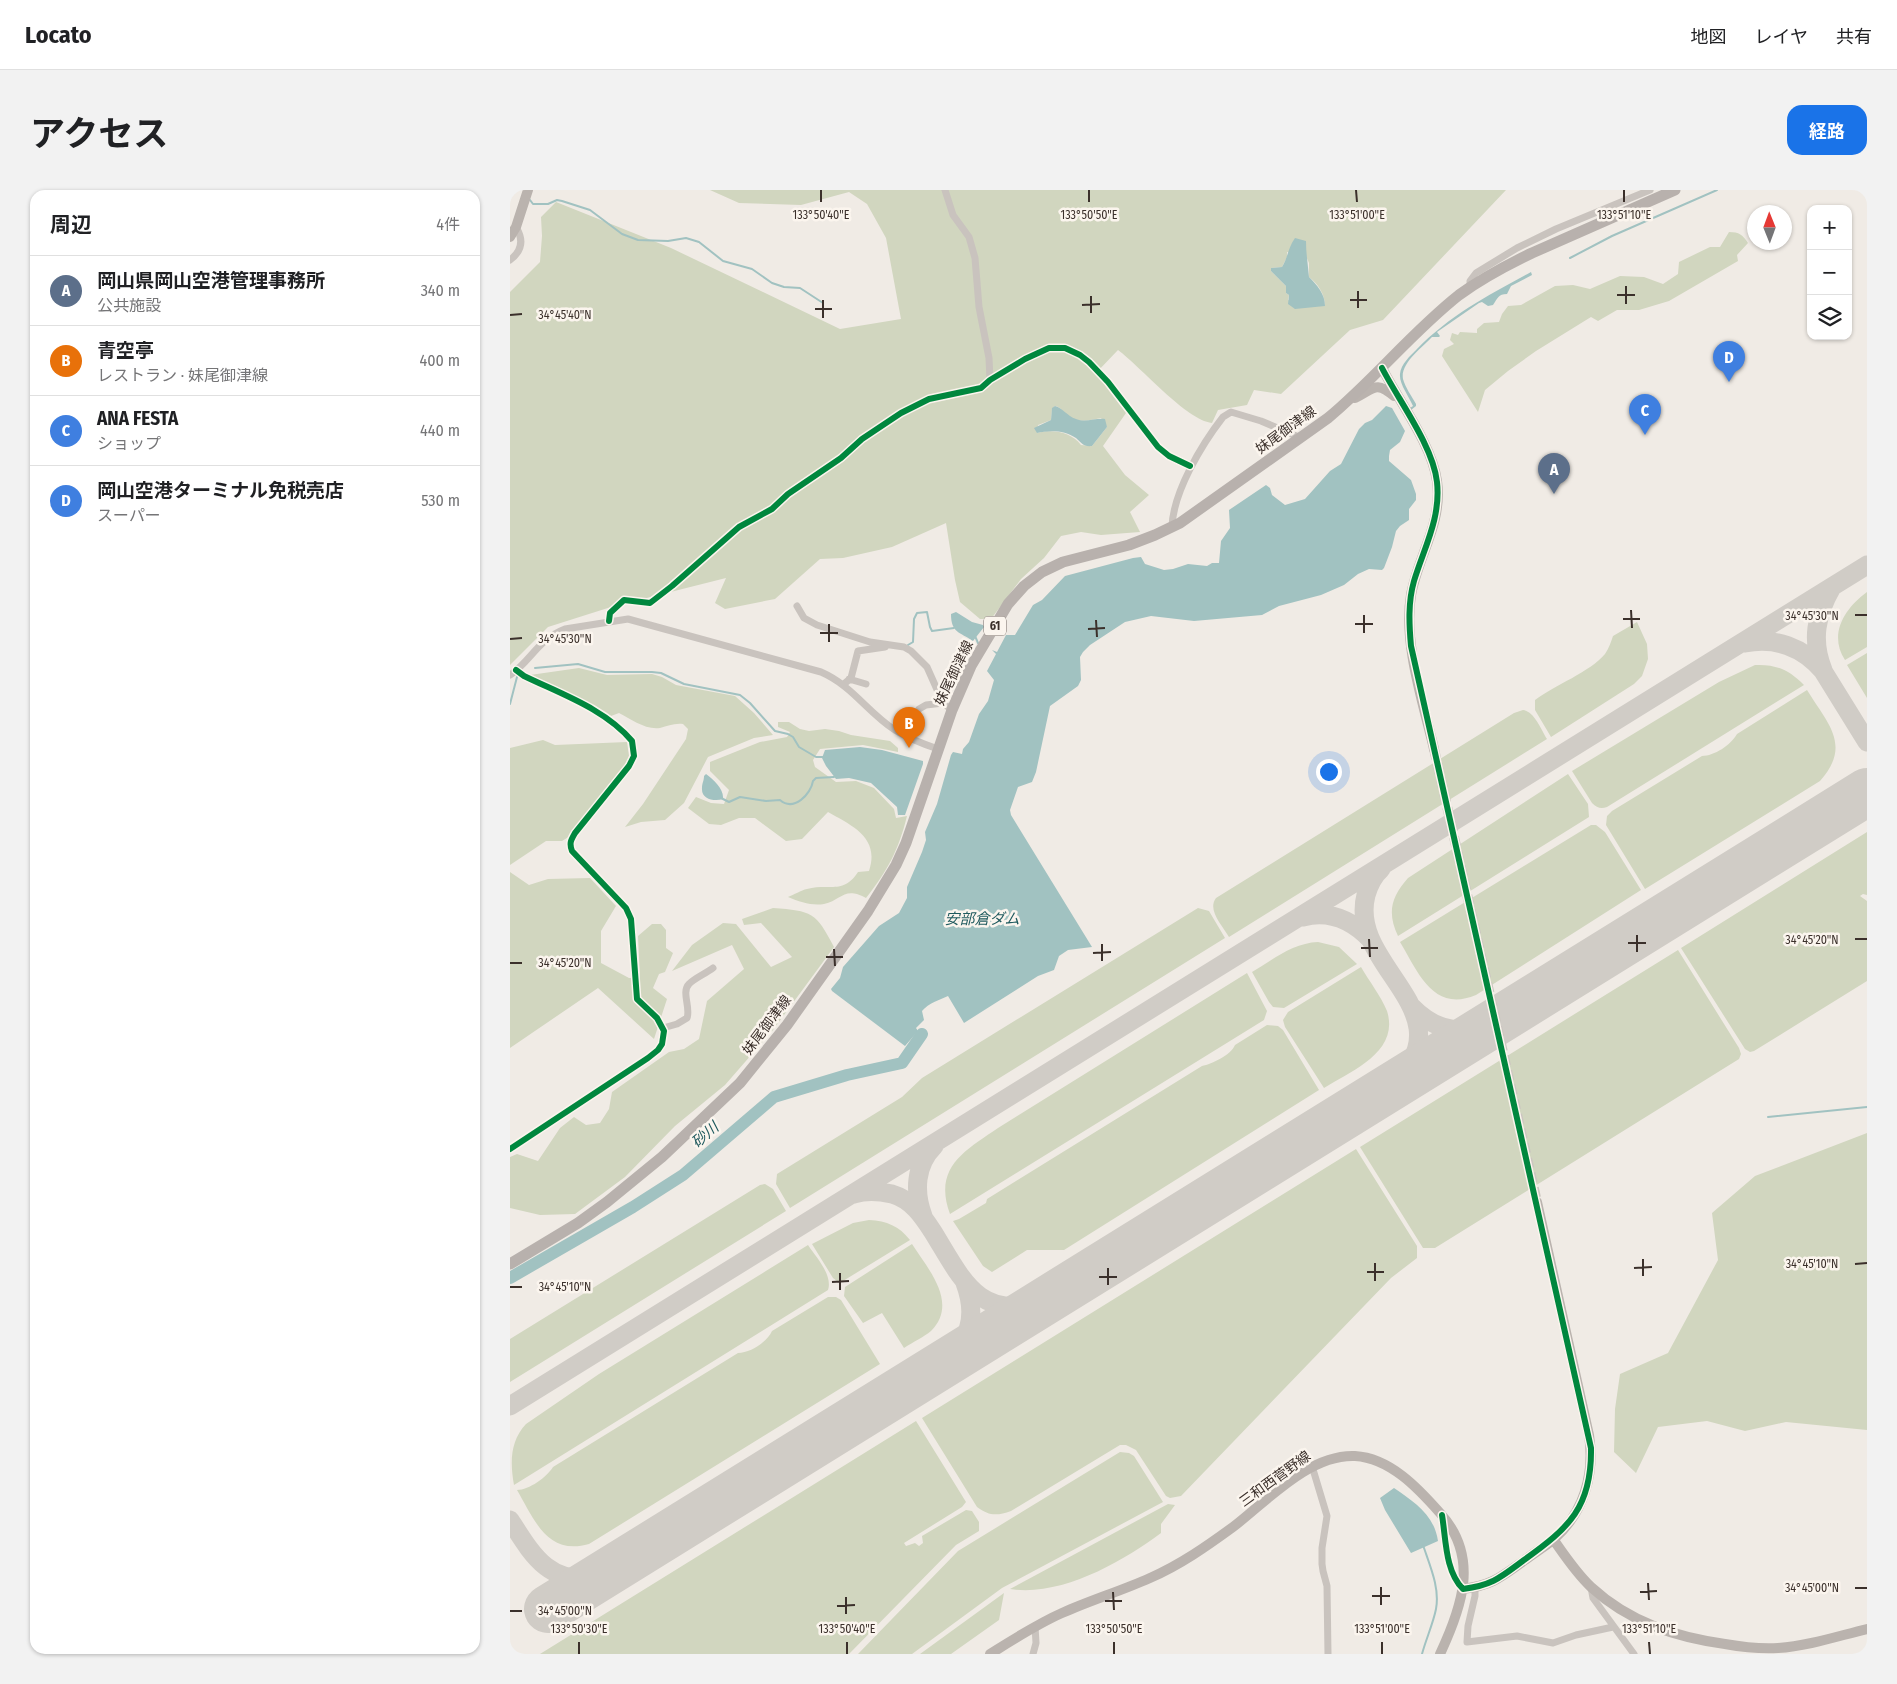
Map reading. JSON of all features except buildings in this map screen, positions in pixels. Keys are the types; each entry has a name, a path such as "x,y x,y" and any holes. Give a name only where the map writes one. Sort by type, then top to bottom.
{"main road":[{"name":"妹尾御津線","path":"510,1264 578,1223 614,1197 662,1156 740,1083 787,1025 884,886 906,843 938,749 947,707 1008,604 1024,586 1042,572 1063,562 1129,544 1172,527 1301,438 1347,402 1436,315 1470,288 1540,243 1675,190"}],"street":[{"path":"945,190 953,215 968,237 975,258 979,307 989,358 990,380"},
{"path":"1540,243 1650,190"},
{"path":"510,237 516,227 525,191"},
{"path":"510,260 518,252 522,244 516,227"},
{"path":"609,621 610,613 624,600 650,603 739,527 772,509 788,494 841,458 862,439 901,413 919,402 981,388 990,380 1049,348 1065,348 1080,355 1096,368 1158,446 1169,456 1190,466"},
{"path":"1382,368 1431,460 1437,482 1436,518 1414,581 1409,612 1411,646 1434,749"},
{"path":"1347,402 1362,395 1369,389 1379,386 1397,397"},
{"path":"1172,527 1172,516 1190,466 1223,417 1231,412 1261,421 1301,438"},
{"path":"797,606 804,618 817,624 870,642 904,647 927,667 947,707"},
{"path":"510,675 533,651 557,632 565,629 628,619 821,672 847,682 866,684"},
{"path":"847,682 858,651 891,646"},
{"path":"510,1149 648,1058 662,1044 664,1039 663,1028 657,1018 637,999 633,927 626,908 575,855 570,847 570,842 575,833 629,766 634,756 632,741 591,708 524,676 516,670"},
{"path":"847,682 893,729 905,736 938,749"},
{"path":"905,736 919,709 926,705 947,707"},
{"path":"663,1028 687,1018 689,1014 686,991 688,985 713,968"},
{"path":"1463,1589 1489,1584 1500,1578 1553,1539 1566,1526 1582,1500 1590,1478 1591,1448 1537,1202"},
{"name":"三和西菅野線","path":"990,1654 1035,1626 1061,1613 1150,1578 1180,1563 1208,1546 1312,1466 1339,1457 1354,1456 1381,1462 1401,1475 1442,1515 1454,1534 1459,1546 1464,1577 1463,1589 1458,1613 1440,1654"},
{"path":"1312,1466 1327,1516 1322,1548 1322,1564 1327,1586 1328,1654"},
{"path":"1553,1539 1571,1564 1591,1586 1632,1617 1652,1627 1683,1637 1758,1648 1777,1648 1867,1629"},
{"path":"1591,1586 1592,1598 1634,1654"},
{"path":"1475,1588 1467,1642 1517,1636 1553,1643 1576,1635 1613,1627"},
{"path":"1033,1654 1036,1642 1035,1626"}],"green space":[{"path":"710,190 1506,190 1383,320 1350,330 1281,394 1254,390 1247,405 1218,410 1212,423 1201,420 1177,403 1118,350 1096,373 1126,413 1103,446 1125,475 1149,495 1130,512 1140,532 1101,535 1081,532 1061,536 1044,558 1021,579 991,619 980,619 960,602 946,523 892,547 843,558 820,559 775,599 725,609 715,603 726,578 611,607 548,627 510,665 510,292 540,262 541,217 556,202 671,248 840,329 901,319 886,238 867,204 849,192 801,205 739,203","holes":["1287,252 1306,256 1309,263 1309,277 1324,297 1325,306 1288,300 1289,295 1286,293 1286,286 1271,271 1271,268 1282,267 1287,257","1055,406 1076,420 1084,421 1101,418 1107,427 1092,446 1081,445 1067,434 1049,431 1037,433 1038,425 1051,420 1052,409"]},
{"path":"1729,232 1740,234 1747,242 1737,255 1738,261 1669,301 1639,310 1617,310 1598,321 1591,317 1536,351 1485,390 1478,412 1442,356 1444,349 1454,344 1450,340 1452,333 1458,335 1460,332 1477,333 1477,329 1484,323 1499,322 1508,306 1521,305 1555,286 1573,285 1590,289 1620,276 1644,277 1663,284 1678,274 1679,262 1710,247 1720,247"},
{"path":"1867,592 1867,647 1845,660 1838,641 1841,622 1852,606"},
{"path":"1637,622 1647,644 1648,659 1642,676 1634,684 1551,737 1535,710 1535,700 1599,661 1609,647 1613,636"},
{"path":"1867,653 1867,698 1847,665"},
{"path":"1755,665 1782,669 1793,675 1804,685 1607,807 1599,808 1592,803 1572,771 1719,682"},
{"path":"579,668 607,675 652,674 676,685 735,696 754,713 773,735 754,738 708,757 684,803 665,820 641,822 625,827 643,804 686,739 688,729 683,724 654,728 638,724 619,713 611,716 530,675"},
{"path":"1807,690 1829,724 1835,745 1834,756 1829,768 1820,781 1645,889 1606,825 1607,816 1612,811 1702,756 1707,756 1722,749 1737,734"},
{"path":"1523,710 1534,717 1547,739 1229,937 1214,912 1213,907 1216,898 1514,713"},
{"path":"778,722 789,722 800,729 809,731 825,729 890,741 898,748 898,752 863,745 820,749 813,760 815,767 836,782 856,781 874,788 894,809 896,818 907,816 891,860 866,898 853,893 843,895 824,904 815,904 788,897 802,890 815,887 841,886 847,884 858,872 869,871 871,850 862,834 828,812 802,839 786,841 755,818 739,818 721,825 709,824 688,808 696,797 711,803 724,804 729,790 710,771 710,762 760,742 787,737 790,732 778,727"},
{"path":"543,740 555,745 627,742 629,756 625,766 570,836 562,841 546,841 510,865 510,748"},
{"path":"1568,774 1588,804 1589,817 1398,936 1393,920 1392,906 1402,885 1408,878"},
{"path":"1591,825 1596,825 1605,832 1641,890 1476,995 1461,999 1449,999 1438,994 1429,986 1413,965 1400,942"},
{"path":"1867,832 1867,895 1863,894 1860,896 1867,901 1867,981 1750,1052 1745,1049 1681,948"},
{"path":"510,872 529,885 548,879 590,878 616,906 601,931 601,963 629,978 640,978 638,936 652,924 661,924 666,930 666,948 673,953 665,972 659,974 653,988 667,999 654,1039 598,988 510,1048"},
{"path":"773,908 805,912 817,920 834,947 773,1030 725,1085 675,1126 625,1177 575,1214 540,1215 510,1208 510,1157 517,1154 538,1161 560,1128 574,1117 586,1125 600,1123 609,1109 612,1092 669,1052 684,1049 699,1039 707,1001 744,969 732,945 672,971 692,945 723,923 736,924 771,967 792,957 761,923 744,925 742,919"},
{"path":"1198,908 1209,911 1225,938 790,1208 776,1184 777,1174 902,1097 922,1078"},
{"path":"1318,942 1339,947 1357,964 1284,1008 1273,1007 1252,972 1291,949 1300,945"},
{"path":"1678,950 1739,1048 1741,1054 1739,1059 1435,1248 1423,1248 1360,1147"},
{"path":"1361,967 1387,1011 1389,1025 1386,1038 1380,1049 1359,1067 1324,1088 1285,1027 1283,1020 1288,1012"},
{"path":"1247,973 1267,1011 1264,1020 950,1214 946,1198 946,1184 955,1162 963,1153 998,1128"},
{"path":"1267,1025 1278,1026 1283,1030 1319,1090 1064,1250 1027,1250 992,1272 983,1266 953,1221 986,1203 987,1199 1202,1066 1221,1059 1235,1045"},
{"path":"1867,1133 1867,1430 1786,1422 1745,1431 1707,1421 1658,1427 1636,1473 1614,1452 1615,1409 1620,1374 1668,1353 1718,1260 1712,1213 1755,1176"},
{"path":"1356,1149 1417,1246 1417,1258 1391,1278 1181,1496 1170,1498 1166,1496 1136,1450 1126,1445 1120,1445 1011,1511 993,1514 977,1507 922,1418"},
{"path":"765,1184 773,1189 786,1211 510,1382 510,1339 760,1185"},
{"path":"869,1220 892,1225 910,1240 843,1281 837,1281 833,1278 812,1244 853,1223"},
{"path":"912,1244 938,1286 942,1298 942,1309 939,1320 931,1331 904,1348 882,1313 863,1323 844,1296 845,1287"},
{"path":"808,1245 826,1272 829,1284 828,1290 514,1485 512,1453 517,1438 526,1424 599,1374"},
{"path":"828,1297 836,1297 841,1300 880,1364 589,1544 562,1545 552,1540 536,1523 517,1490 527,1488 537,1482 547,1475 553,1467 738,1353 743,1353 758,1346 772,1331"},
{"path":"916,1421 966,1502 962,1507 904,1543 906,1546 915,1543 919,1546 923,1543 922,1536 966,1510 972,1511 979,1522 979,1531 956,1545 849,1654 540,1654"},
{"path":"1120,1452 1129,1453 1134,1456 1163,1502 1002,1588 912,1654 858,1654 958,1551"},
{"path":"1168,1504 1175,1505 1161,1524 1161,1533 1110,1566 1090,1575 1050,1588 1010,1589"},
{"path":"1004,1593 999,1620 951,1654 920,1654"}],"water":[{"path":"1295,238 1306,241 1309,277 1322,294 1325,306 1295,309 1288,304 1289,295 1286,293 1286,286 1271,271 1271,268 1282,267"},
{"path":"1531,272 1532,275 1511,286 1507,294 1497,298 1493,305 1488,306 1482,302 1479,303 1437,332 1439,337 1432,337 1408,361 1403,373 1403,379 1416,404 1411,410 1410,408 1413,406 1400,378 1402,367 1409,357 1430,337 1457,315"},
{"path":"1055,406 1073,418 1080,420 1105,419 1107,427 1092,446 1085,445 1072,435 1062,432 1047,431 1037,433 1034,428 1051,420 1052,408"},
{"name":"安部倉ダム","path":"1386,406 1392,408 1405,431 1400,442 1390,450 1389,461 1411,480 1416,500 1409,509 1409,520 1396,531 1392,547 1382,570 1369,569 1358,574 1344,585 1321,595 1279,606 1262,615 1194,621 1151,616 1125,622 1090,645 1083,652 1080,657 1081,680 1078,686 1050,706 1036,772 1032,782 1018,787 1010,810 1011,815 1092,947 1068,950 1059,956 1054,970 1038,976 964,1023 948,996 934,1002 922,1011 924,1020 916,1028 918,1031 905,1046 832,991 831,989 840,978 843,967 879,926 899,913 907,898 907,887 926,840 925,832 937,804 951,755 953,752 962,754 963,749 969,742 979,714 988,701 994,680 987,671 996,654 992,650 997,652 1006,635 1015,635 1033,605 1042,600 1065,576 1133,558 1141,557 1145,564 1164,570 1188,564 1207,566 1212,563 1219,563 1221,541 1230,528 1229,510 1266,485 1270,488 1272,495 1285,505 1305,499 1330,471 1341,464 1359,429 1365,423 1372,420"},
{"path":"956,612 972,622 983,625 984,627 973,641 955,629 951,620 951,614"},
{"path":"860,747 882,750 923,761 905,815 898,815 897,807 871,783 849,778 836,779 822,758 825,750"},
{"path":"706,774 720,788 723,799 712,800 704,795 702,786"},
{"path":"1394,1488 1416,1504 1428,1516 1438,1541 1411,1553 1385,1510 1380,1498"}],"waterway":[{"path":"1570,258 1612,236 1717,190"},
{"path":"510,191 511,197"},
{"path":"530,200 533,204 548,204 557,200 590,210 622,234 638,240 668,241 686,238 699,242 723,261 752,269 772,283 784,287 800,288 823,303"},
{"path":"908,645 913,642 914,619 917,613 927,612 932,631 954,628"},
{"path":"975,636 978,643"},
{"path":"535,668 578,664 605,672 661,673 684,684 740,695 750,703 775,731 788,734 793,737 799,747 816,757 823,757"},
{"path":"510,704 517,677"},
{"path":"721,798 729,802 740,797 766,801 780,800 791,804 796,803 805,796 816,778 834,777"},
{"name":"砂川","path":"510,1278 633,1207 683,1175 774,1097 847,1075 902,1063 922,1034"},
{"path":"1768,1117 1867,1107"},
{"path":"1422,1654 1435,1615 1437,1601 1434,1577 1423,1545"}],"taxiway":[{"path":"510,1406 1867,565"},
{"path":"1823,670 1817,648 1817,628 1822,608 1832,587"},
{"path":"1745,643 1756,641 1778,643 1807,656 1823,671 1867,742"},
{"path":"1849,803 1858,796 1867,784"},
{"path":"1381,869 1372,880 1366,895 1365,921 1373,945 1402,990 1414,1013 1419,1036 1412,1061 1390,1088"},
{"path":"1303,917 1322,915 1340,918 1356,927 1371,940"},
{"path":"1411,1006 1431,1022 1441,1027 1452,1029 1463,1030 1486,1026 1498,1021"},
{"path":"923,1216 918,1198 918,1179 923,1162 934,1146"},
{"path":"854,1194 868,1191 887,1193 911,1204 925,1220 953,1266 964,1280 975,1292 988,1301 1004,1306 1022,1306 1045,1301"},
{"path":"942,1365 965,1338 971,1318 971,1307 965,1283"},
{"path":"510,1520 535,1556 544,1565 567,1577 581,1579 598,1578"}],"runway":[{"path":"548,1609 1867,792"}],"tunnel":[{"path":"1434,749 1537,1202"}],"cycle path":[{"path":"609,621 610,613 624,600 650,603 739,527 772,509 788,494 841,458 862,439 901,413 929,399 981,388 990,380 1025,359 1049,348 1065,348 1080,355 1089,362 1108,382 1158,447 1169,456 1190,466"},
{"path":"1382,368 1422,439 1434,468 1437,482 1438,495 1434,520 1414,581 1411,597 1409,621 1411,646 1591,1448 1587,1486 1575,1514 1554,1537 1503,1576 1489,1583 1463,1589 1457,1582 1447,1554 1442,1515"},
{"path":"510,1149 648,1058 662,1044 664,1031 657,1018 637,999 631,919 626,908 572,851 571,846 575,833 629,766 634,756 632,741 596,711 524,676 516,670"}],"place":[{"name":"岡山空港ターミナル免税売店","path":"1729,382"},
{"name":"ANA FESTA","path":"1645,435"},
{"name":"岡山県岡山空港管理事務所","path":"1554,494"},
{"name":"青空亭","path":"909,748"}]}
